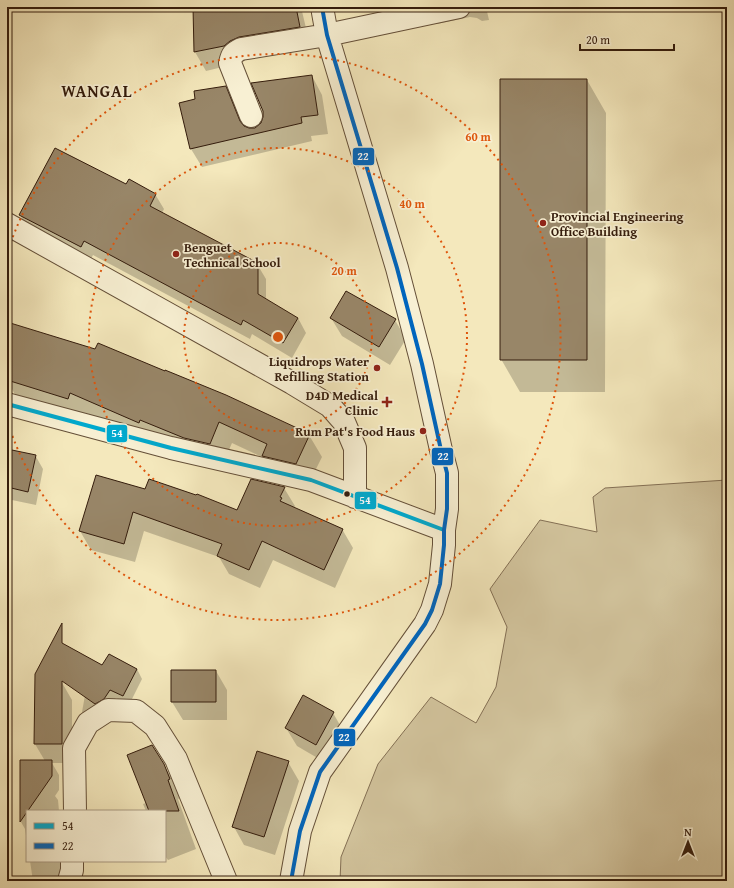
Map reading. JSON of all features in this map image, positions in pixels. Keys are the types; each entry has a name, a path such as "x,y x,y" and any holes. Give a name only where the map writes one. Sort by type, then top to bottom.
{"street":[{"path":"291,881 300,832 320,772 357,722 425,624 432,610 440,584 447,509 447,473 422,364 397,268 327,35 322,7"},
{"path":"251,116 230,63 231,56 234,52 241,49 327,35 459,7"},
{"path":"7,224 292,382 330,406 344,422 355,448 355,497"},
{"path":"7,404 172,448 311,480 444,530"},
{"path":"75,810 74,748 88,723 108,710 136,711 155,726 176,759 226,881"},
{"path":"69,881 72,870 72,862"}],"shaded area":[{"path":"727,480 727,881 340,881 341,857 378,764 431,697 476,723 496,687 507,627 490,589 540,520 597,532 593,497 605,488"}],"building":[{"path":"193,7 296,7 300,27 239,37 230,41 224,46 194,52"},
{"path":"312,75 318,115 301,117 302,123 190,149 179,103 195,99 194,91 226,86 240,121 244,126 255,128 261,123 263,111 251,83"},
{"path":"500,79 587,79 587,360 500,360"},
{"path":"55,148 126,184 129,179 156,194 150,206 258,263 258,294 298,318 283,343 243,320 241,325 84,241 81,247 19,215"},
{"path":"346,291 396,319 379,347 330,318"},
{"path":"7,322 95,349 98,343 226,395 310,434 296,464 262,456 267,444 219,422 210,444 184,438 140,420 139,423 70,393 68,399 7,380"},
{"path":"7,449 36,455 28,492 7,487"},
{"path":"96,475 145,489 149,479 196,495 197,494 237,510 251,479 285,487 280,497 282,498 280,501 343,529 324,570 262,541 249,570 217,556 222,544 133,512 124,544 79,531"},
{"path":"62,623 62,643 102,665 109,654 137,669 123,696 110,690 104,699 95,704 62,681 62,744 34,744 35,674"},
{"path":"171,670 216,670 216,702 171,702"},
{"path":"303,695 334,712 316,745 285,728"},
{"path":"152,745 164,764 179,811 149,810 127,755"},
{"path":"257,751 289,761 264,837 232,827"},
{"path":"20,760 52,760 52,776 28,810 26,810 26,813 20,822"}],"transit line":[{"name":"22","path":"291,881 300,831 320,772 425,624 432,610 440,584 447,509 447,473 422,364 397,268 327,35 322,7"},
{"name":"54","path":"7,404 171,448 311,480 444,530"}],"place":[{"name":"Provincial Engineering Office Building","path":"543,223"},
{"name":"Benguet Technical School","path":"176,254"},
{"name":"Liquidrops Water Refilling Station","path":"377,368"},
{"name":"D4D Medical Clinic","path":"387,402"},
{"name":"Rum Pat's Food Haus","path":"423,431"}],"district":[{"name":"WANGAL","path":"97,91"}]}
